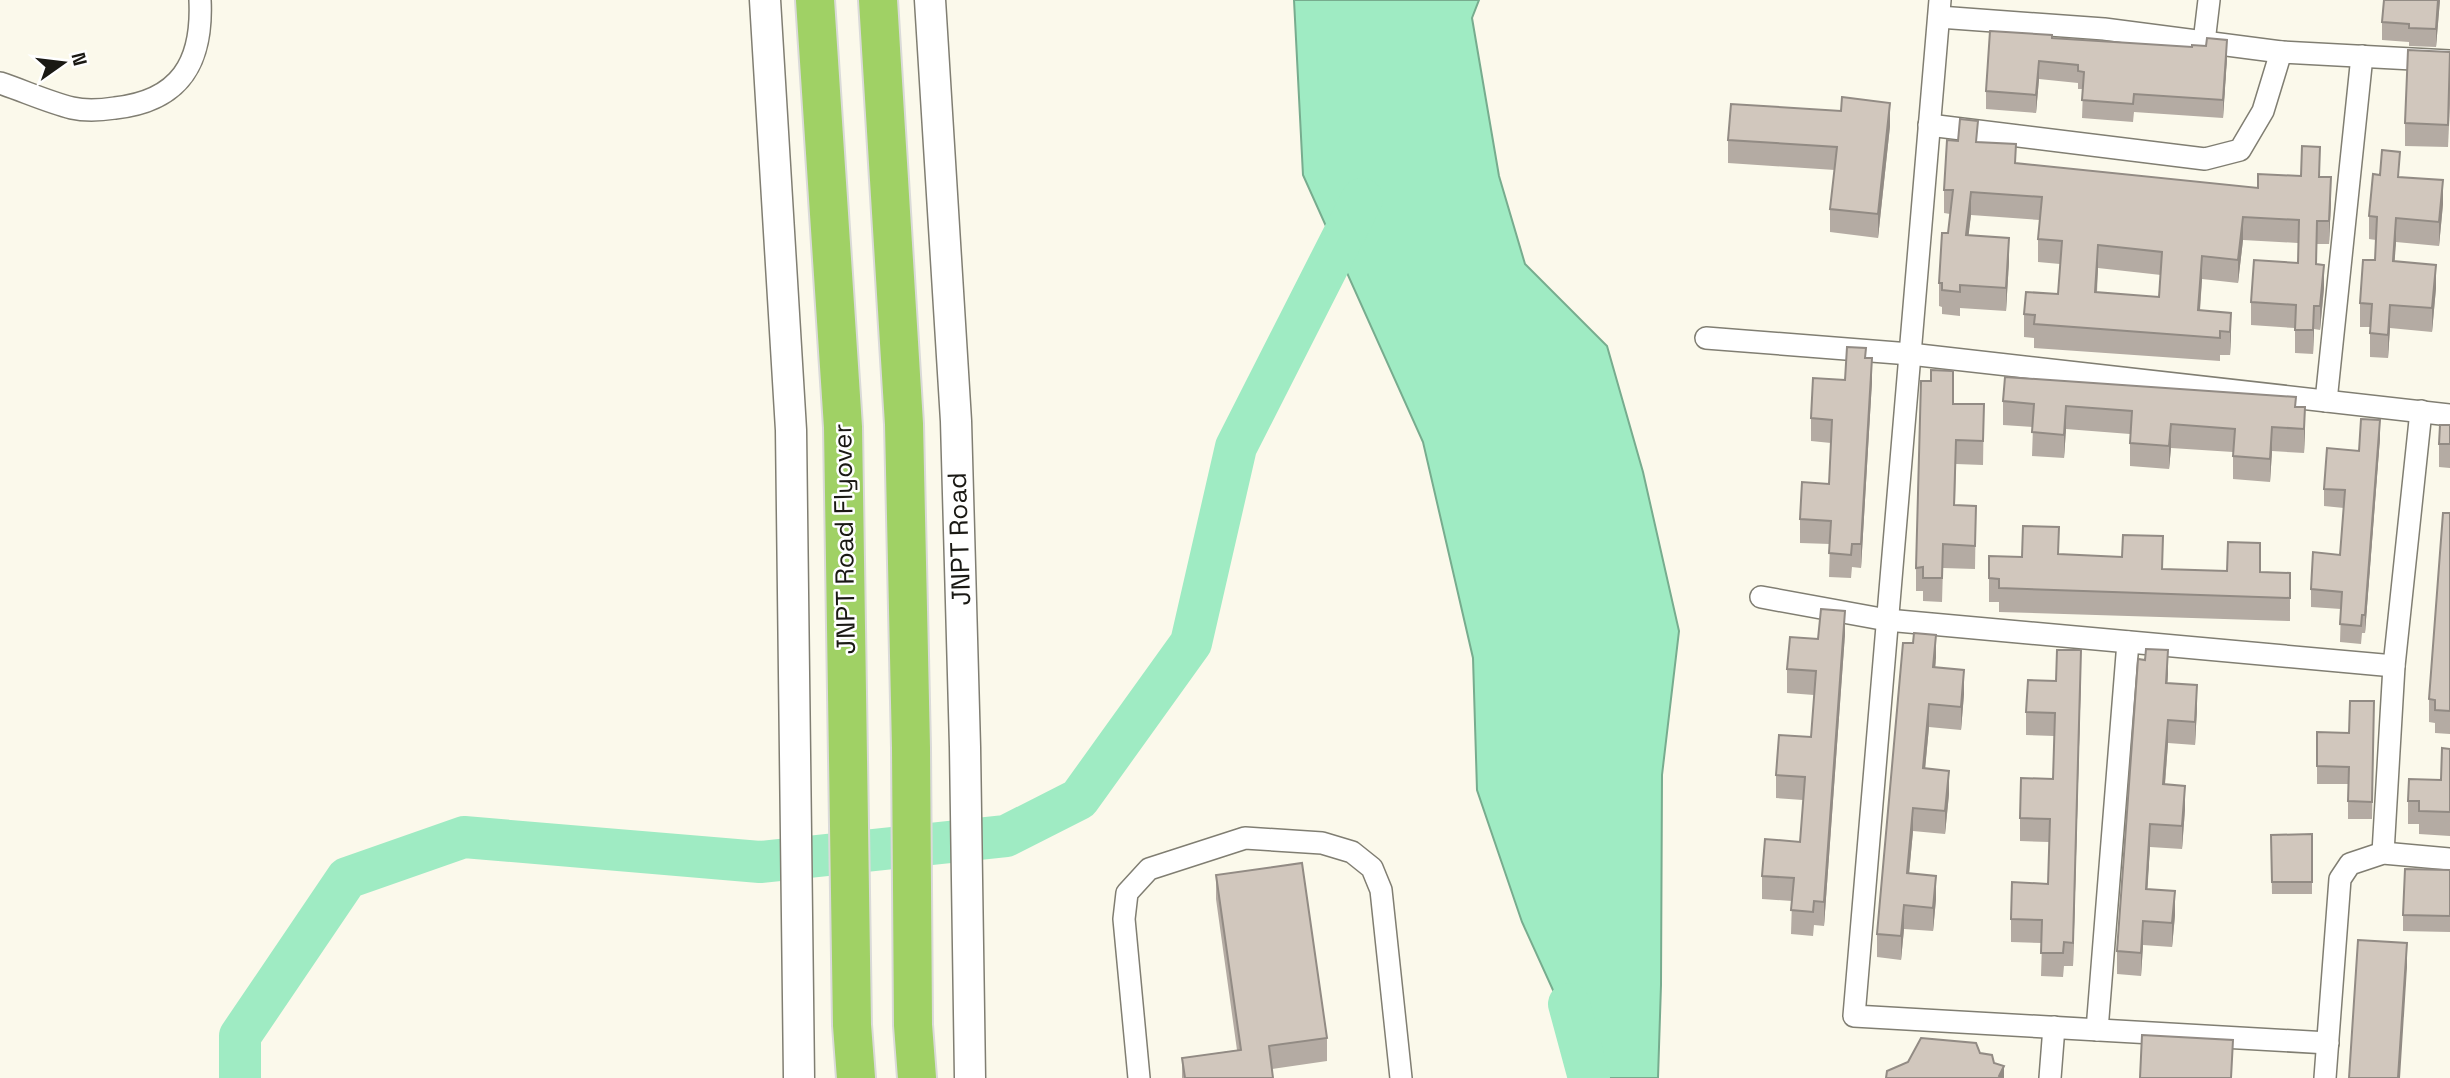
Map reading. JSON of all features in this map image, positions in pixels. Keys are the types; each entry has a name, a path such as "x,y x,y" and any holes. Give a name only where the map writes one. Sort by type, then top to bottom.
{"highway":[{"name":"JNPT Road Flyover","path":"815,0 842,427 856,1078"},
{"path":"878,0 904,424 911,734 913,1025 917,1078"}],"street":[{"path":"0,83 74,109 130,107 158,98 180,81 191,61 201,22 200,0"},
{"path":"765,0 791,430 799,1078"},
{"name":"JNPT Road","path":"930,0 956,421 970,1078"},
{"path":"2204,42 2209,0"},
{"path":"2328,1043 1854,1016 1939,8 2281,52 2450,61"},
{"path":"1929,125 2205,159 2240,150 2263,111 2281,52"},
{"path":"2326,401 2362,56"},
{"path":"1706,338 1910,354 2450,415"},
{"path":"2382,853 2394,666 2421,411"},
{"path":"1761,597 1887,620 2394,666"},
{"path":"2097,1030 2128,642"},
{"path":"1139,1078 1124,919 1127,893 1149,869 1245,838 1322,843 1352,852 1372,868 1381,890 1401,1078"},
{"path":"2325,1078 2340,879 2350,864 2382,853 2450,859"},
{"path":"2050,1078 2054,1027"}],"shaded area":[{"path":"1294,0 1479,0 1472,18 1499,176 1525,264 1607,346 1643,472 1679,631 1662,775 1658,1078 1593,1078 1522,922 1477,790 1473,658 1423,442 1303,175"}],"building":[{"path":"2384,0 2438,0 2436,29 2409,28 2409,24 2382,22"},
{"path":"1990,31 2192,47 2206,46 2207,38 2227,40 2223,100 2134,94 2133,104 2082,100 2084,72 2078,71 2078,65 2039,61 2036,95 1986,91"},
{"path":"2408,50 2450,52 2448,125 2405,123"},
{"path":"1842,97 1890,103 1878,214 1830,209 1837,147 1728,140 1731,104 1841,111"},
{"path":"1960,119 1978,121 1976,142 2016,144 2015,163 2258,188 2258,174 2301,176 2302,146 2320,147 2319,177 2331,177 2329,221 2317,221 2316,264 2324,265 2320,306 2314,306 2313,330 2295,330 2296,305 2251,302 2254,260 2298,263 2299,220 2243,217 2238,260 2202,256 2198,310 2231,313 2230,332 2220,331 2220,338 2034,324 2035,315 2024,314 2026,292 2058,294 2062,241 2038,239 2042,197 1971,192 1966,235 2009,238 2006,288 1960,285 1960,292 1942,290 1942,283 1939,283 1942,233 1948,233 1953,190 1944,190 1947,140 1958,141","holes":["2098,245 2162,252 2159,297 2095,292"]},
{"path":"2382,150 2400,152 2398,177 2443,180 2439,222 2396,218 2393,261 2436,265 2432,308 2390,305 2388,335 2370,333 2372,304 2360,303 2363,260 2375,260 2377,217 2369,216 2373,174 2380,175"},
{"path":"1847,347 1866,348 1865,358 1872,358 1861,544 1852,544 1851,555 1829,553 1831,521 1800,519 1802,482 1829,484 1832,420 1811,418 1813,378 1845,380"},
{"path":"1931,370 1953,371 1953,404 1984,404 1983,441 1956,440 1954,505 1976,506 1975,546 1943,544 1942,578 1923,578 1923,567 1916,568 1921,381 1931,381"},
{"path":"2005,377 2296,397 2295,407 2305,407 2304,429 2272,427 2270,459 2233,456 2235,429 2171,424 2169,446 2130,443 2132,411 2066,406 2064,435 2032,432 2034,404 2003,401"},
{"path":"2361,419 2380,420 2365,615 2362,615 2361,626 2340,624 2342,592 2311,589 2313,552 2340,555 2345,490 2324,489 2327,448 2359,451"},
{"path":"2440,425 2450,425 2450,444 2439,444"},
{"path":"2443,513 2450,513 2450,711 2435,710 2435,700 2429,699"},
{"path":"2023,526 2059,527 2058,554 2122,557 2123,535 2163,536 2162,569 2227,571 2228,542 2260,543 2260,572 2290,573 2290,598 1999,588 1999,579 1989,578 1989,556 2022,557"},
{"path":"1821,609 1845,611 1824,902 1814,901 1813,912 1791,910 1794,878 1762,876 1765,839 1800,842 1805,777 1776,775 1779,735 1811,737 1816,671 1787,669 1790,637 1818,639"},
{"path":"1914,633 1936,635 1933,667 1964,670 1961,707 1929,704 1923,768 1949,771 1945,811 1913,808 1907,873 1936,876 1933,908 1904,905 1901,936 1877,934 1903,643 1913,643"},
{"path":"2146,649 2168,650 2166,683 2197,685 2195,722 2168,720 2163,784 2185,786 2182,826 2150,824 2146,889 2175,891 2172,923 2143,921 2141,953 2117,951 2138,659 2145,660"},
{"path":"2057,650 2081,650 2073,943 2064,942 2063,953 2041,953 2042,920 2011,919 2012,882 2048,884 2050,819 2020,818 2021,778 2053,779 2055,713 2026,712 2028,680 2056,681"},
{"path":"2350,701 2374,701 2372,802 2348,801 2349,767 2317,766 2317,732 2349,733"},
{"path":"2442,748 2450,749 2450,812 2419,811 2419,801 2408,801 2409,779 2441,780"},
{"path":"2312,834 2312,882 2272,882 2271,835"},
{"path":"1302,863 1327,1038 1269,1046 1273,1078 1185,1078 1182,1058 1241,1050 1216,875"},
{"path":"2405,869 2450,870 2450,916 2403,915"},
{"path":"2358,940 2407,943 2398,1078 2349,1078"},
{"path":"2142,1035 2233,1040 2231,1078 2140,1078"},
{"path":"1921,1038 1976,1043 1980,1053 1992,1055 1994,1063 2004,1066 1999,1076 2001,1078 1886,1078 1887,1071 1908,1062"}],"waterway":[{"path":"240,1078 240,1036 347,878 464,837 760,862 1006,836 1079,799 1191,643 1236,447 1362,199"},
{"path":"1569,1004 1589,1078"}]}
